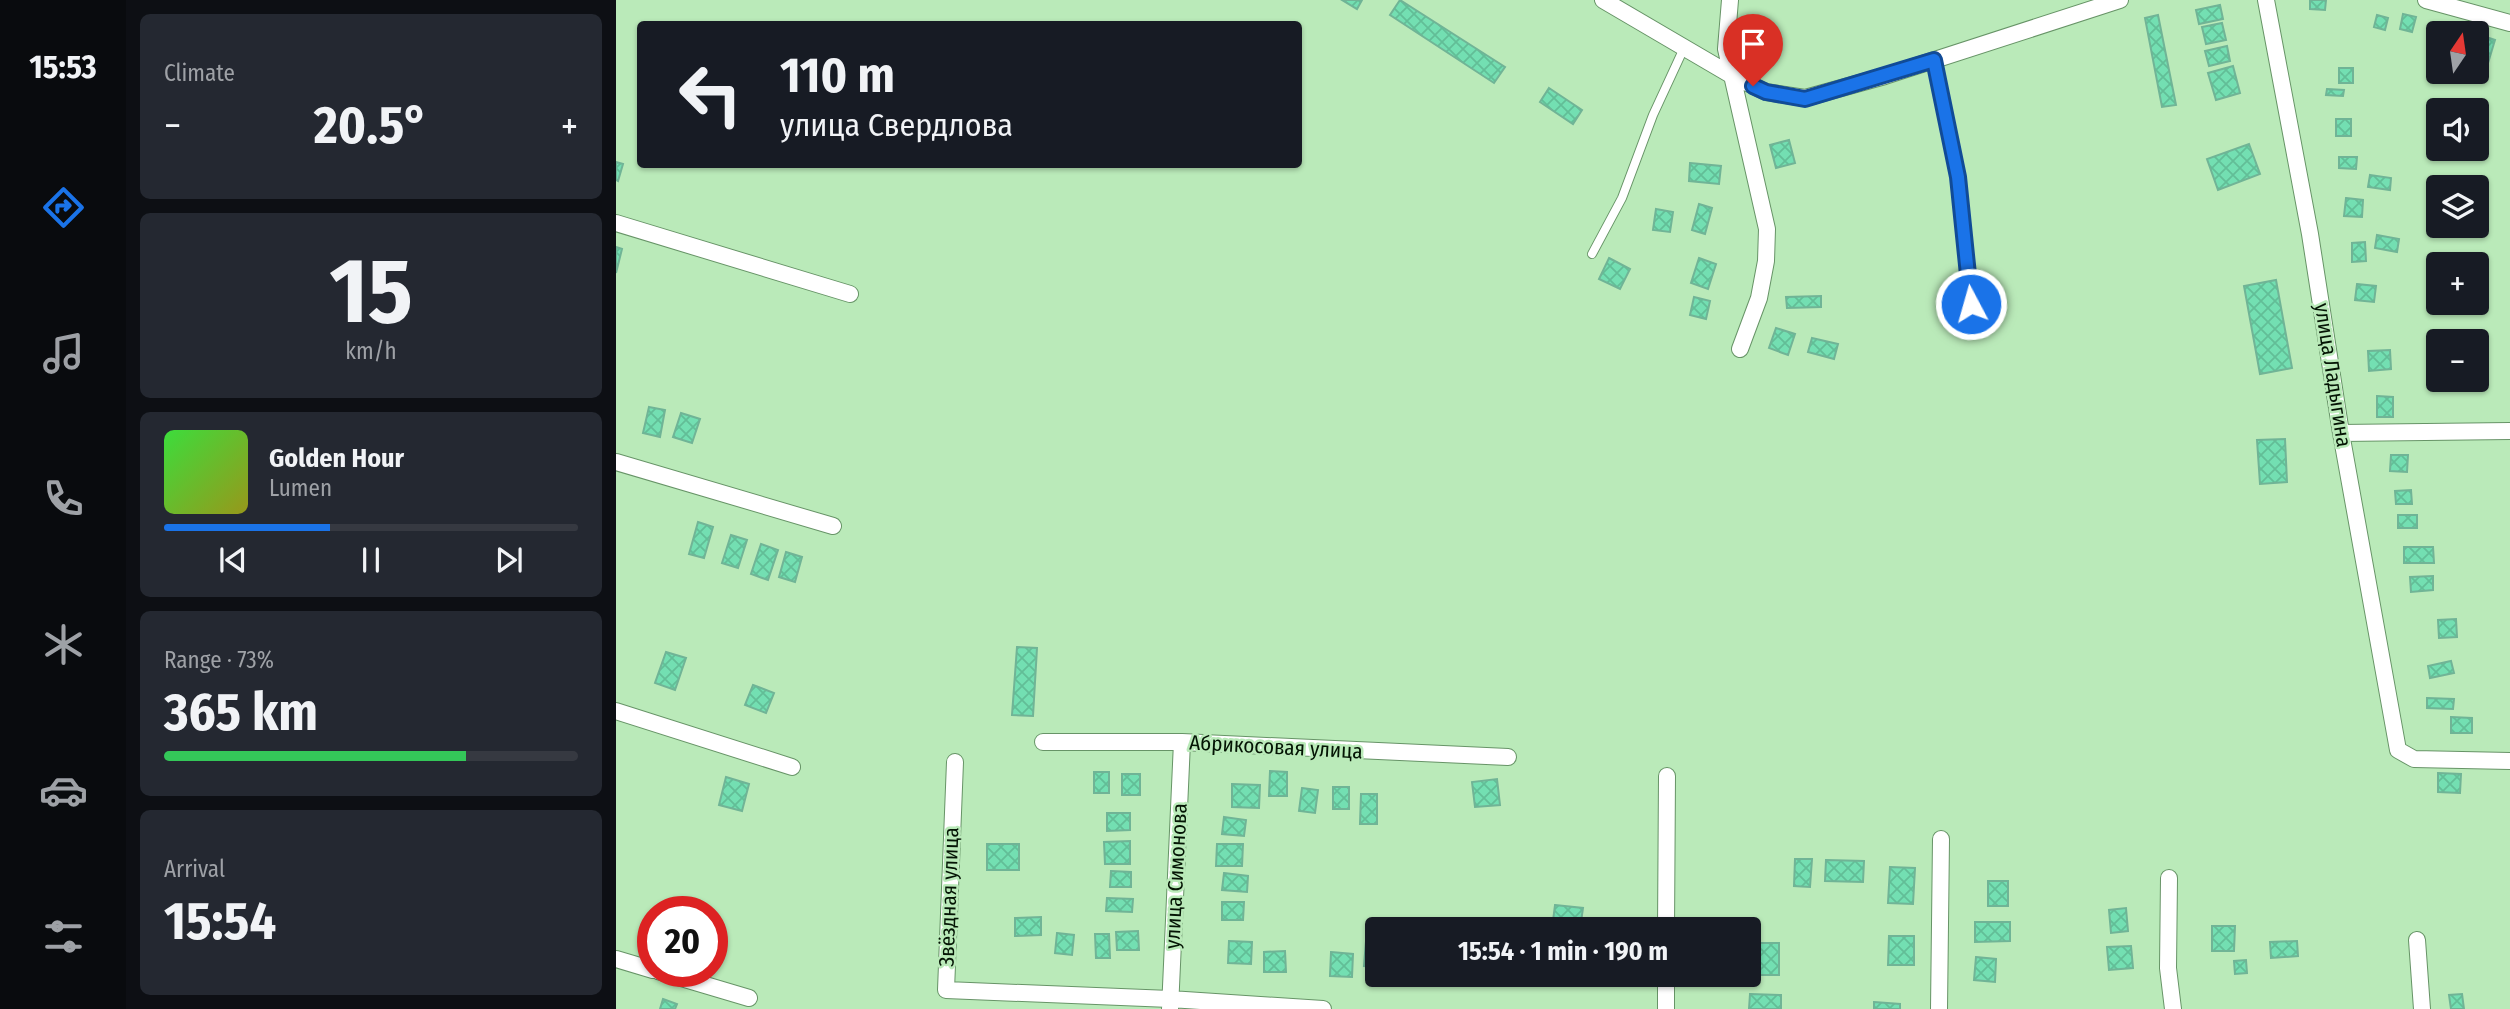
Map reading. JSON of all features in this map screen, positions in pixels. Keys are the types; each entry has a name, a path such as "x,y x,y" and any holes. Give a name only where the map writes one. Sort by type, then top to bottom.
{"street":[{"path":"1603,0 1731,75 1766,92 1805,99 2120,0"},
{"path":"1730,0 1726,49 1766,229 1766,261 1759,298 1740,349"},
{"name":"улица Ладыгина","path":"2266,0 2310,234 2341,433 2398,750 2414,759 2510,761"},
{"path":"2426,0 2480,7 2510,23"},
{"path":"616,223 850,295"},
{"path":"2341,433 2510,431"},
{"path":"616,462 833,526"},
{"path":"616,711 792,767"},
{"name":"Абрикосовая улица","path":"1043,742 1182,742 1508,757"},
{"name":"улица Симонова","path":"1170,1004 1182,742"},
{"name":"Звёздная улица","path":"955,762 946,990 1170,1004 1323,1009"},
{"path":"1666,917 1667,776"},
{"path":"1939,1009 1941,839"},
{"path":"2169,878 2168,968 2173,1009"},
{"path":"2417,940 2422,1009"},
{"path":"616,959 637,965"},
{"path":"712,987 749,998"},
{"path":"1666,987 1666,1009"}],"lane":[{"path":"1592,254 1622,198 1653,115 1684,48"},
{"path":"1934,60 1958,177 1973,330"}],"building":[{"path":"1342,0 1362,0 1357,9"},
{"path":"1400,0 1505,67 1494,83 1390,15"},
{"path":"2310,0 2326,0 2325,10 2310,9"},
{"path":"2220,5 2223,19 2199,24 2196,10"},
{"path":"2403,14 2416,17 2412,32 2400,29"},
{"path":"2158,15 2176,105 2162,107 2145,18"},
{"path":"2377,15 2388,18 2385,30 2374,27"},
{"path":"2222,23 2226,40 2206,44 2202,27"},
{"path":"2489,38 2495,40 2489,60"},
{"path":"2227,46 2230,61 2209,66 2205,51"},
{"path":"2233,66 2240,93 2216,100 2208,73"},
{"path":"2339,68 2353,68 2353,83 2339,83"},
{"path":"1549,88 1582,110 1573,124 1540,102"},
{"path":"2327,89 2344,90 2343,96 2326,95"},
{"path":"2336,119 2351,119 2351,136 2336,136"},
{"path":"1789,140 1795,163 1776,168 1770,145"},
{"path":"2249,144 2260,174 2218,190 2207,159"},
{"path":"2339,157 2357,157 2356,169 2339,168"},
{"path":"616,162 623,164 618,181 616,180"},
{"path":"1690,163 1721,166 1719,184 1689,181"},
{"path":"2370,175 2391,178 2390,190 2368,187"},
{"path":"2346,198 2363,200 2362,217 2344,216"},
{"path":"1699,204 1712,208 1705,234 1692,230"},
{"path":"1656,209 1673,212 1670,232 1653,230"},
{"path":"2377,235 2399,239 2397,252 2375,248"},
{"path":"2365,242 2366,261 2352,262 2352,243"},
{"path":"616,247 622,249 616,273"},
{"path":"1609,258 1630,269 1620,289 1599,279"},
{"path":"1699,258 1716,264 1708,289 1691,283"},
{"path":"2276,280 2292,368 2260,374 2244,286"},
{"path":"2357,284 2376,286 2374,302 2355,300"},
{"path":"1821,296 1821,307 1787,308 1786,297"},
{"path":"1694,297 1710,301 1706,319 1690,315"},
{"path":"1776,328 1795,334 1788,355 1769,348"},
{"path":"1812,338 1838,344 1834,359 1808,352"},
{"path":"2390,350 2391,369 2369,371 2368,351"},
{"path":"2377,396 2393,397 2393,417 2377,417"},
{"path":"649,407 665,410 660,437 643,433"},
{"path":"681,413 700,419 692,443 673,437"},
{"path":"2285,439 2287,482 2260,484 2257,440"},
{"path":"2391,455 2408,455 2407,472 2390,471"},
{"path":"2411,490 2412,504 2396,504 2395,491"},
{"path":"2398,515 2417,515 2417,528 2398,528"},
{"path":"698,522 713,527 704,558 689,554"},
{"path":"731,535 747,540 738,568 722,563"},
{"path":"761,544 778,550 768,580 751,574"},
{"path":"2404,547 2433,547 2434,563 2404,563"},
{"path":"786,552 802,557 795,582 779,577"},
{"path":"2433,576 2433,590 2411,592 2410,577"},
{"path":"2456,619 2457,637 2439,638 2438,620"},
{"path":"1017,647 1037,648 1033,716 1012,715"},
{"path":"666,652 686,658 675,690 655,683"},
{"path":"2451,661 2454,673 2430,678 2428,666"},
{"path":"753,685 774,693 766,713 745,705"},
{"path":"2427,698 2454,699 2453,709 2427,708"},
{"path":"2451,717 2472,718 2472,733 2451,733"},
{"path":"1270,771 1287,772 1287,796 1269,796"},
{"path":"1094,772 1109,772 1109,793 1094,793"},
{"path":"2438,773 2461,774 2460,793 2438,792"},
{"path":"1122,774 1140,774 1140,795 1122,795"},
{"path":"726,777 749,784 742,811 719,805"},
{"path":"1497,779 1500,805 1475,807 1472,782"},
{"path":"1232,784 1260,785 1259,808 1232,807"},
{"path":"1333,787 1349,787 1349,809 1333,809"},
{"path":"1302,788 1318,790 1315,813 1299,811"},
{"path":"1361,794 1377,794 1377,824 1360,824"},
{"path":"1107,813 1130,813 1130,830 1107,831"},
{"path":"1224,817 1246,820 1244,836 1222,834"},
{"path":"1130,841 1130,864 1105,864 1104,842"},
{"path":"987,844 1019,844 1019,870 987,870"},
{"path":"1217,844 1243,844 1242,866 1216,866"},
{"path":"1795,859 1812,859 1810,887 1794,886"},
{"path":"1826,860 1864,861 1863,882 1825,881"},
{"path":"1890,867 1915,868 1913,904 1888,903"},
{"path":"1111,871 1131,872 1131,887 1110,887"},
{"path":"1224,873 1248,876 1247,892 1222,890"},
{"path":"1988,881 2008,881 2008,906 1988,906"},
{"path":"1107,898 1133,899 1132,912 1106,911"},
{"path":"1222,902 1244,902 1243,920 1222,920"},
{"path":"1555,905 1583,908 1582,917 1554,917"},
{"path":"2126,908 2128,931 2111,933 2109,910"},
{"path":"1041,917 1041,935 1015,936 1015,918"},
{"path":"1975,922 2010,922 2010,941 1975,942"},
{"path":"2212,926 2235,926 2234,951 2212,951"},
{"path":"1138,931 1139,950 1117,950 1116,932"},
{"path":"1057,933 1074,935 1072,955 1055,953"},
{"path":"1095,934 1109,934 1110,958 1096,958"},
{"path":"1889,936 1914,936 1914,965 1888,965"},
{"path":"1229,941 1252,942 1251,964 1228,963"},
{"path":"2297,941 2298,956 2271,958 2270,942"},
{"path":"1761,943 1779,943 1779,975 1761,975"},
{"path":"2131,946 2133,968 2109,970 2107,947"},
{"path":"1285,951 1286,972 1264,972 1264,952"},
{"path":"1331,952 1353,954 1352,977 1330,976"},
{"path":"1976,957 1996,959 1995,982 1974,980"},
{"path":"2246,960 2247,973 2235,974 2234,961"},
{"path":"1750,994 1781,995 1781,1009 1749,1009"},
{"path":"2462,994 2464,1009 2451,1009 2449,995"},
{"path":"663,999 677,1004 675,1009 660,1009"},
{"path":"1874,1002 1900,1004 1900,1009 1874,1009"}],"route":[{"path":"1753,86 1766,92 1805,99 1934,60 1958,177 1971,304"}]}
